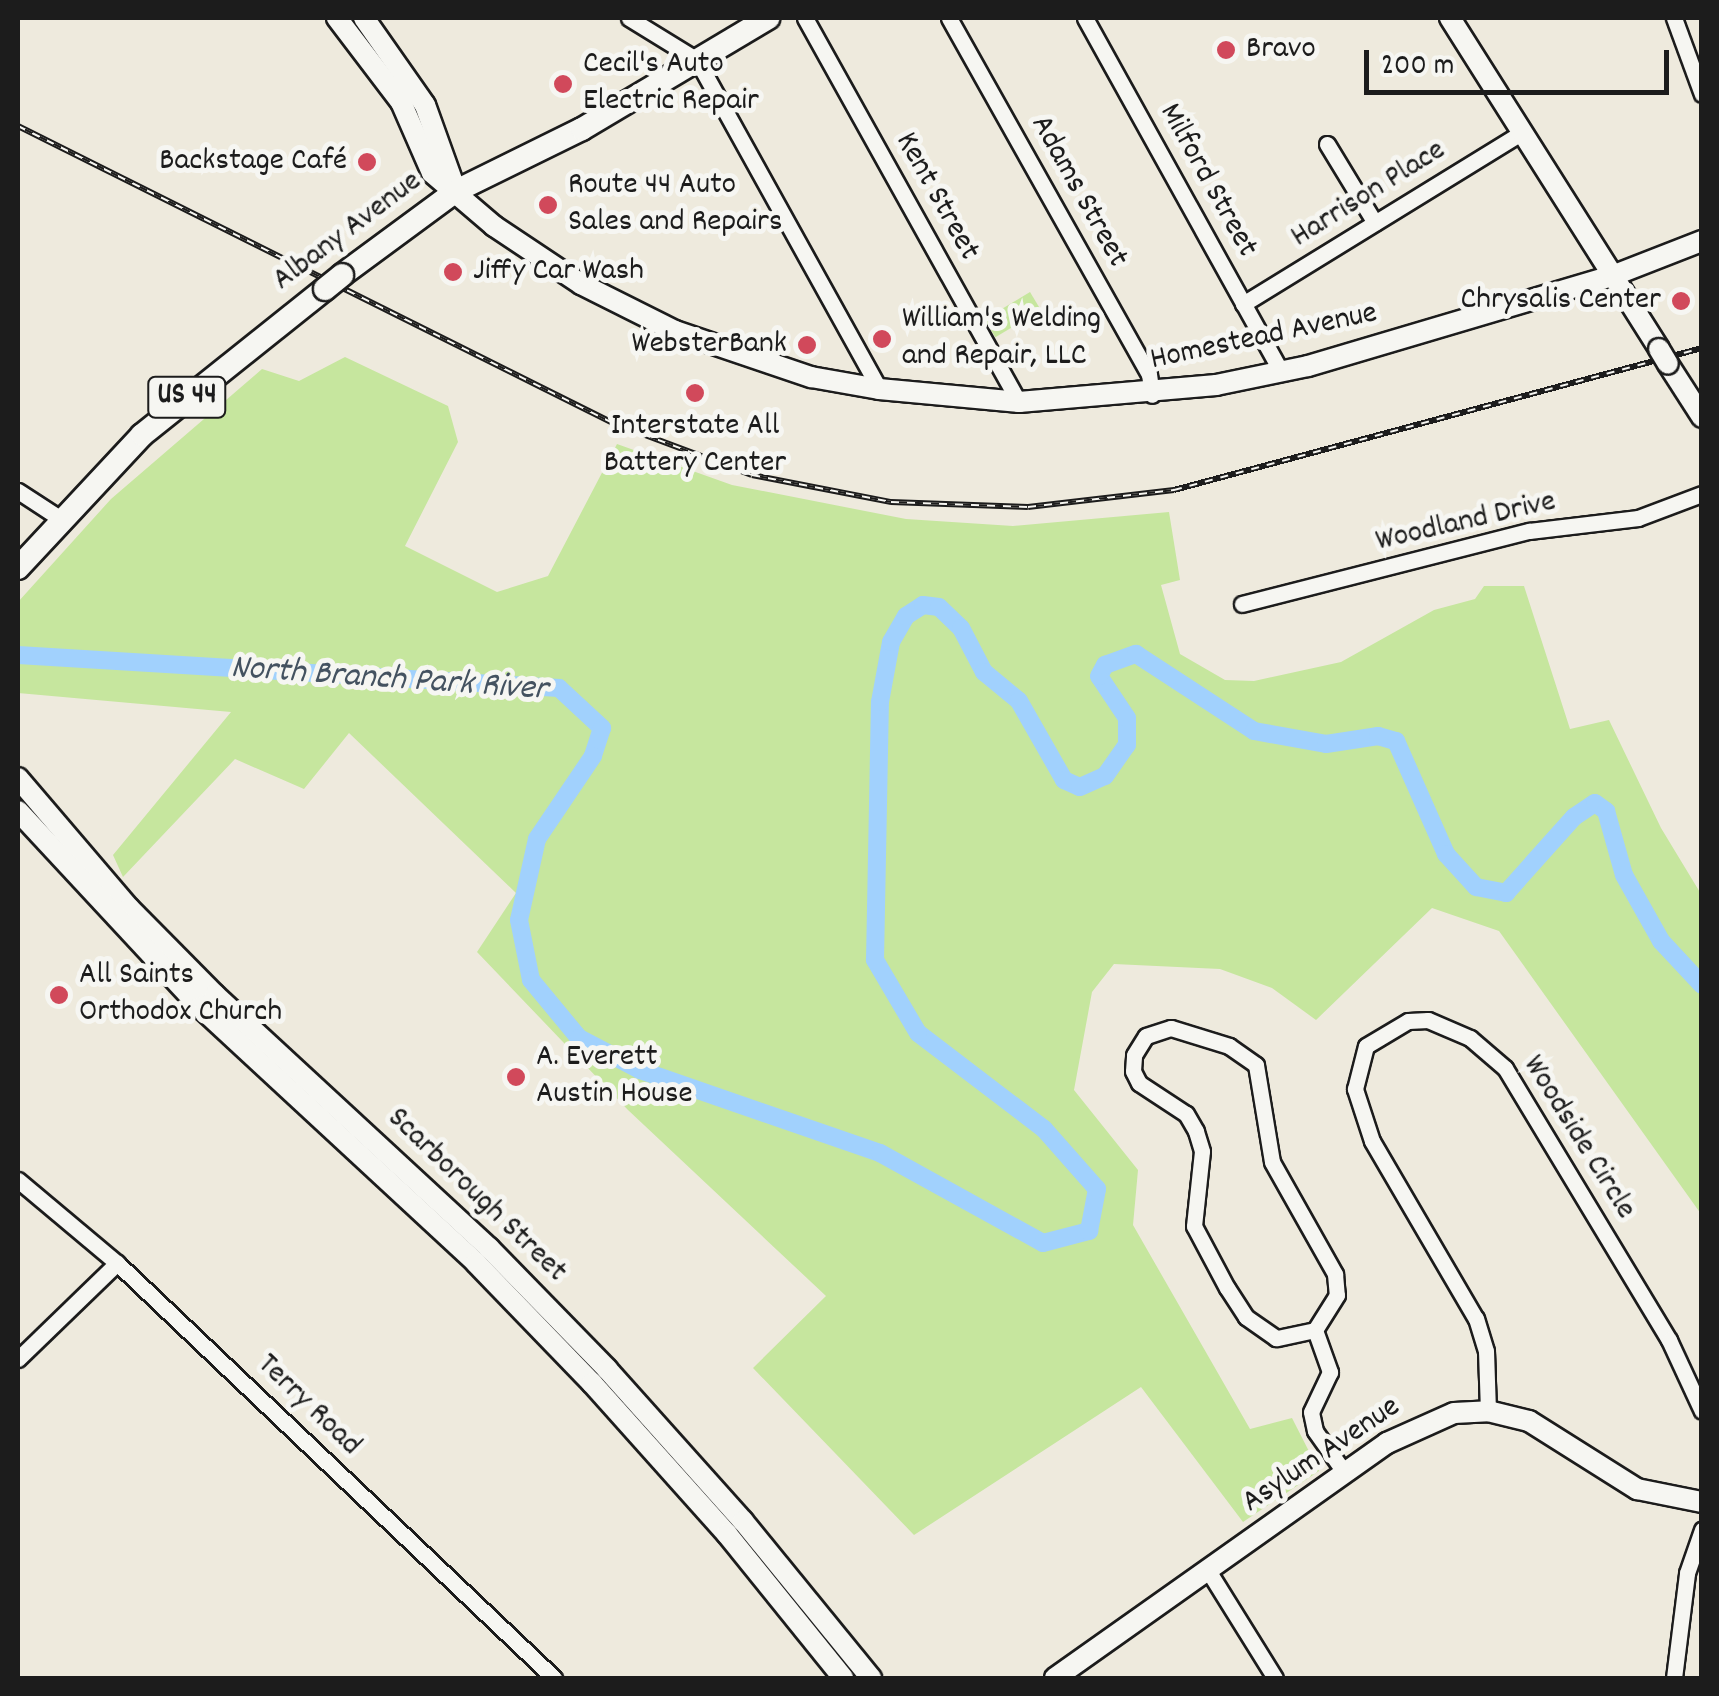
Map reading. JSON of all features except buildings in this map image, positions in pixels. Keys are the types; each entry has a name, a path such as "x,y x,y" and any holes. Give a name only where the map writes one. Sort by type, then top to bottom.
{"highway":[{"name":"Albany Avenue","path":"18,568 142,435 333,282 456,192 582,129 768,18"}],"main road":[{"path":"1450,18 1702,417"},
{"path":"350,19 425,105 456,192"},
{"name":"Homestead Avenue","path":"456,192 548,263 675,332 812,377 879,389 1019,402 1152,395 1281,372 1612,276 1702,241"},
{"name":"Scarborough Street","path":"18,778 122,915"},
{"name":"Scarborough Street","path":"18,811 207,1001 482,1255 832,1627 870,1678"},
{"name":"Asylum Avenue","path":"1064,1676 1345,1473 1426,1421 1488,1411 1553,1432 1637,1490 1702,1502"},
{"name":"Scarborough Street","path":"735,1527 843,1678"},
{"path":"814,1641 832,1627"}],"street":[{"path":"629,18 696,60 879,389"},
{"name":"Kent Street","path":"805,18 1019,402"},
{"name":"Adams Street","path":"949,18 1148,374 1152,395"},
{"name":"Milford Street","path":"1085,18 1281,372"},
{"path":"1674,18 1702,94"},
{"name":"Harrison Place","path":"1244,304 1523,132"},
{"path":"1327,144 1375,224"},
{"path":"18,490 61,519"},
{"name":"Woodland Drive","path":"1242,604 1529,531 1638,518 1702,494"},
{"name":"Woodside Circle","path":"1488,1411 1486,1351 1476,1319 1372,1141 1355,1089 1366,1046 1408,1020 1428,1020 1470,1038 1512,1078 1676,1353 1702,1412"},
{"path":"1171,1028 1229,1046 1256,1065 1272,1162 1335,1274 1337,1295 1314,1330 1276,1338 1246,1316 1227,1288 1194,1226 1202,1151 1196,1131 1186,1114 1139,1083 1133,1071 1134,1055 1146,1036 1171,1028"},
{"name":"Terry Road","path":"18,1180 117,1262 554,1678"},
{"path":"18,1359 117,1262"},
{"path":"1314,1330 1330,1372 1312,1412 1315,1431 1345,1473"},
{"path":"1674,1678 1687,1573 1702,1530"},
{"path":"1209,1572 1274,1678"}],"green space":[{"path":"1030,292 1041,310 995,337 985,319"},
{"path":"345,357 448,406 458,442 405,546 497,592 548,576 617,444 732,485 906,519 1013,526 1169,512 1180,580 1161,585 1180,654 1225,680 1254,681 1341,662 1434,610 1475,599 1484,586 1524,586 1570,729 1609,720 1661,828 1701,894 1701,1214 1499,931 1432,908 1316,1020 1272,988 1220,969 1114,964 1092,992 1074,1090 1138,1170 1133,1225 1250,1429 1292,1418 1319,1471 1243,1522 1141,1387 914,1535 753,1368 826,1296 628,1110 477,952 516,893 349,733 304,789 235,759 123,877 113,855 231,712 18,693 18,602 111,499 262,369 299,381"}],"waterway":[{"name":"North Branch Park River","path":"18,655 559,688 602,728 593,756 537,839 519,920 531,980 579,1038 640,1070 880,1153 1043,1243 1089,1231 1097,1189 1044,1129 918,1033 875,960 880,702 891,642 906,616 923,605 939,607 961,628 984,672 1019,701 1064,780 1080,787 1105,776 1127,745 1127,718 1099,676 1105,665 1136,654 1254,731 1326,744 1378,736 1396,741 1446,854 1476,887 1506,893 1574,817 1595,803 1606,811 1624,875 1661,941 1702,985"}],"railway":[{"path":"18,126 613,423 752,475 891,502 1028,507 1174,490 1702,348"}],"place":[{"name":"Bravo","path":"1226,50"},
{"name":"Cecil's Auto Electric Repair","path":"563,84"},
{"name":"Backstage Café","path":"367,162"},
{"name":"Route 44 Auto Sales and Repairs","path":"548,205"},
{"name":"Jiffy Car Wash","path":"453,272"},
{"name":"Chrysalis Center","path":"1681,301"},
{"name":"William's Welding and Repair, LLC","path":"882,339"},
{"name":"WebsterBank","path":"807,345"},
{"name":"Interstate All Battery Center","path":"695,393"},
{"name":"All Saints Orthodox Church","path":"59,995"},
{"name":"A. Everett Austin House","path":"516,1077"}]}
